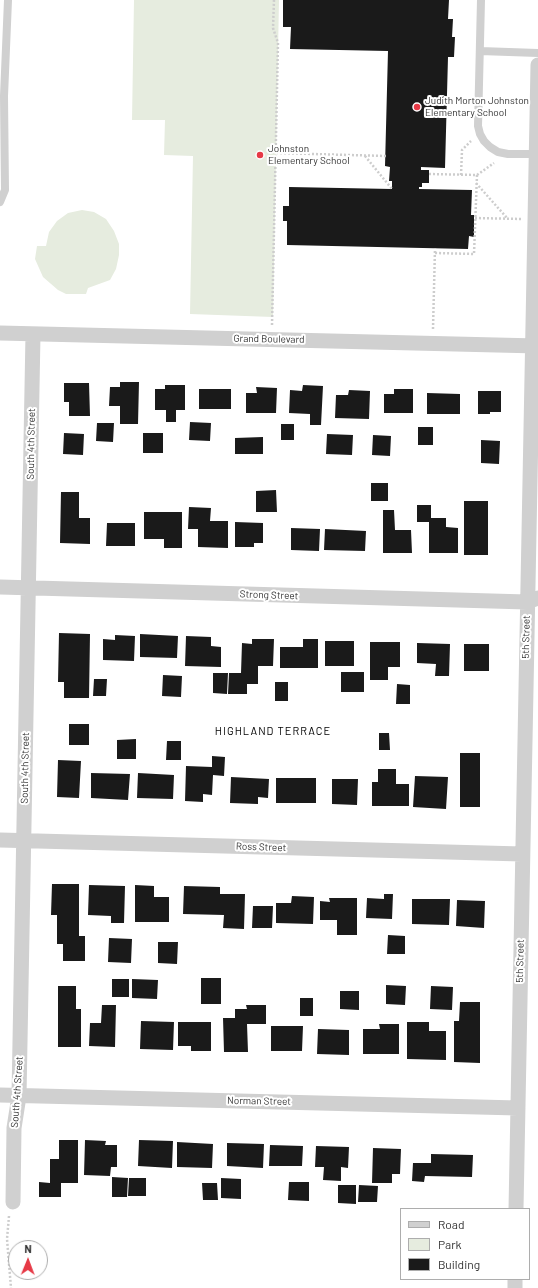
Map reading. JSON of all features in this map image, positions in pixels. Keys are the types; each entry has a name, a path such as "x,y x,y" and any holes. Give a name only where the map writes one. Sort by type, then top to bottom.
{"street":[{"name":"5th Street","path":"516,1208 522,854 532,600 535,219 538,64"},
{"name":"Grand Boulevard","path":"0,333 535,346"},
{"name":"South 4th Street","path":"13,1202 14,1128 19,1096 33,334"},
{"name":"Strong Street","path":"0,587 532,600"},
{"name":"Ross Street","path":"0,840 522,854"},
{"name":"Norman Street","path":"0,1095 518,1108"}],"lane":[{"path":"0,202 5,190 4,96 8,0"},
{"path":"481,0 478,126 480,134 484,141 498,152 508,154 536,154"},
{"path":"480,52 538,53"}],"path":[{"path":"271,339 278,43 273,28 274,0"},
{"path":"461,175 462,150 480,134"},
{"path":"276,153 386,156"},
{"path":"365,156 392,189"},
{"path":"429,174 477,175 474,254 435,253"},
{"path":"476,183 507,218"},
{"path":"475,218 535,219"},
{"path":"433,343 436,248"},
{"path":"11,1288 7,1228 13,1202"}],"green space":[{"path":"134,0 279,0 273,317 190,314 193,156 164,155 165,120 132,120"},
{"path":"82,210 94,212 106,219 114,231 119,244 119,255 116,269 110,280 88,288 86,294 66,294 58,290 43,277 35,259 37,246 46,246 49,232 57,221 68,213"}],"building":[{"name":"Judith Morton Johnston Elementary School","path":"283,0 449,0 448,19 453,19 452,37 455,37 454,57 448,57 445,168 421,167 421,170 429,170 429,183 422,183 422,187 419,187 419,189 472,190 471,215 474,215 474,237 469,236 468,249 287,245 287,221 283,221 283,206 289,206 289,187 392,189 392,181 389,181 390,167 385,166 388,51 290,49 291,27 283,27"},
{"path":"120,382 139,382 138,424 120,424 120,406 109,406 110,387 120,387"},
{"path":"64,383 89,383 90,416 69,416 69,402 64,402"},
{"path":"165,385 185,385 185,410 176,410 176,422 166,422 166,410 155,410 155,389 165,389"},
{"path":"303,385 323,386 321,425 310,425 310,414 289,413 290,390 302,391"},
{"path":"256,387 277,388 276,413 246,413 246,393 257,393"},
{"path":"199,389 231,389 231,409 199,409"},
{"path":"394,389 413,389 413,413 384,413 384,394 394,394"},
{"path":"349,390 370,391 369,419 335,418 336,395 348,395"},
{"path":"478,391 501,391 501,412 478,414"},
{"path":"427,393 460,394 460,414 427,414"},
{"path":"190,422 211,423 210,441 189,440"},
{"path":"97,423 114,423 113,442 96,441"},
{"path":"281,424 294,424 294,440 281,440"},
{"path":"418,427 433,427 433,445 418,445"},
{"path":"64,433 84,434 83,455 63,454"},
{"path":"143,433 163,433 163,453 143,453"},
{"path":"327,434 353,435 352,455 326,454"},
{"path":"373,435 391,436 390,456 372,455"},
{"path":"263,437 263,454 235,454 235,438"},
{"path":"481,440 500,441 499,464 481,463"},
{"path":"371,483 388,483 388,501 371,501"},
{"path":"276,490 277,512 256,512 256,491"},
{"path":"61,492 79,492 79,518 90,518 90,544 60,543"},
{"path":"464,501 488,501 488,555 464,555"},
{"path":"417,505 431,505 431,518 446,518 446,527 458,528 458,553 429,553 429,522 417,522"},
{"path":"189,507 211,508 210,521 228,521 228,548 198,547 198,529 188,529"},
{"path":"383,510 394,510 395,530 411,530 412,553 383,553"},
{"path":"144,512 182,512 182,548 164,548 164,539 144,539"},
{"path":"235,522 263,523 263,543 254,543 254,547 235,547"},
{"path":"107,523 135,523 135,546 106,546"},
{"path":"291,528 320,529 319,551 291,550"},
{"path":"325,529 366,531 365,551 324,550"},
{"path":"59,633 90,634 89,698 64,698 64,682 58,682"},
{"path":"140,634 178,636 177,658 140,657"},
{"path":"115,635 135,636 134,661 103,660 103,639 115,640"},
{"path":"186,636 211,637 211,646 221,647 221,667 185,666"},
{"path":"252,639 274,639 273,666 258,666 258,684 247,684 247,694 228,694 229,673 241,673 242,643 252,644"},
{"path":"303,639 318,639 318,668 280,668 280,647 303,647"},
{"path":"325,641 354,641 354,666 325,666"},
{"path":"370,642 400,642 400,667 388,667 388,680 370,680"},
{"path":"417,643 450,644 449,676 435,676 436,664 417,663"},
{"path":"464,644 489,644 489,671 464,671"},
{"path":"341,672 364,672 364,692 341,692"},
{"path":"213,673 228,673 227,694 213,693"},
{"path":"163,675 182,676 181,697 162,696"},
{"path":"94,679 107,679 106,696 93,696"},
{"path":"275,682 288,682 288,701 275,701"},
{"path":"397,684 410,685 410,704 396,704"},
{"path":"69,724 89,724 89,745 69,745"},
{"path":"379,733 389,733 390,750 379,750"},
{"path":"136,739 136,759 117,759 117,740"},
{"path":"167,741 181,741 181,760 166,760"},
{"path":"460,753 480,753 480,807 460,807"},
{"path":"212,756 225,757 224,776 213,775 212,795 203,794 203,802 185,801 186,766 212,767"},
{"path":"58,760 81,761 79,798 57,797"},
{"path":"378,769 396,769 396,784 409,784 409,806 372,806 372,782 378,782"},
{"path":"91,773 130,774 128,800 91,798"},
{"path":"138,773 174,775 173,799 137,798"},
{"path":"415,776 448,777 446,809 413,807"},
{"path":"231,777 269,779 268,798 258,797 258,804 230,803"},
{"path":"276,778 316,778 316,803 276,803"},
{"path":"332,779 358,779 357,805 332,804"},
{"path":"52,884 79,884 79,936 85,936 85,961 63,961 63,944 57,944 57,915 51,915"},
{"path":"89,885 125,886 124,923 111,923 111,916 88,915"},
{"path":"135,885 154,886 154,897 169,897 169,922 135,922"},
{"path":"184,886 220,887 220,894 245,894 244,929 223,928 224,915 183,914"},
{"path":"384,894 393,894 392,919 366,918 367,898 384,899"},
{"path":"292,896 314,897 313,924 276,923 276,903 291,903"},
{"path":"329,898 357,898 357,935 337,935 337,920 320,920 320,901 330,902"},
{"path":"412,899 450,899 449,925 412,924"},
{"path":"457,900 485,901 484,928 456,926"},
{"path":"253,906 273,906 272,928 252,928"},
{"path":"388,935 405,936 405,954 387,954"},
{"path":"109,938 132,939 131,963 108,962"},
{"path":"158,942 178,942 177,964 158,963"},
{"path":"201,978 221,978 221,1004 201,1004"},
{"path":"112,979 129,979 129,997 112,997"},
{"path":"132,979 158,980 157,999 132,998"},
{"path":"386,985 406,986 405,1005 386,1004"},
{"path":"58,986 76,986 76,1009 81,1009 81,1047 58,1047"},
{"path":"431,986 453,987 452,1010 430,1009"},
{"path":"340,991 359,991 359,1010 340,1009"},
{"path":"300,998 313,998 313,1016 300,1016"},
{"path":"460,1002 480,1002 480,1063 454,1062 454,1021 459,1021"},
{"path":"102,1005 116,1005 115,1047 89,1046 90,1023 101,1023"},
{"path":"246,1005 266,1005 266,1024 247,1024 248,1052 224,1052 223,1018 235,1018 235,1009 247,1009"},
{"path":"141,1021 174,1022 173,1050 140,1049"},
{"path":"178,1022 211,1022 211,1051 191,1051 191,1046 178,1046"},
{"path":"407,1022 429,1022 429,1031 446,1031 446,1060 407,1059"},
{"path":"379,1024 399,1024 399,1054 363,1054 363,1029 380,1029"},
{"path":"271,1026 303,1026 302,1051 271,1051"},
{"path":"318,1029 349,1030 349,1055 317,1054"},
{"path":"59,1140 78,1140 78,1183 61,1183 61,1197 39,1197 39,1182 50,1183 50,1159 59,1159"},
{"path":"85,1140 106,1141 105,1145 117,1145 117,1167 111,1167 110,1176 84,1175"},
{"path":"139,1140 173,1141 172,1168 138,1166"},
{"path":"177,1142 213,1144 212,1168 177,1167"},
{"path":"227,1143 264,1144 263,1168 227,1166"},
{"path":"270,1145 303,1146 302,1166 269,1166"},
{"path":"316,1146 349,1147 348,1168 341,1167 341,1181 323,1180 324,1167 315,1167"},
{"path":"373,1148 401,1149 400,1174 392,1174 392,1183 372,1183"},
{"path":"431,1154 473,1155 472,1177 425,1176 424,1182 412,1181 413,1163 431,1163"},
{"path":"112,1177 128,1178 127,1197 112,1197"},
{"path":"129,1178 146,1178 146,1196 128,1196"},
{"path":"221,1178 241,1179 241,1199 221,1198"},
{"path":"289,1182 309,1182 309,1201 288,1200"},
{"path":"202,1183 217,1183 218,1200 203,1200"},
{"path":"338,1185 356,1185 356,1204 338,1203"},
{"path":"359,1185 378,1186 377,1202 358,1202"}],"place":[{"name":"Judith Morton Johnston Elementary School","path":"417,107"},
{"name":"Johnston Elementary School","path":"260,155"}],"district":[{"name":"HIGHLAND TERRACE","path":"273,731"}]}
